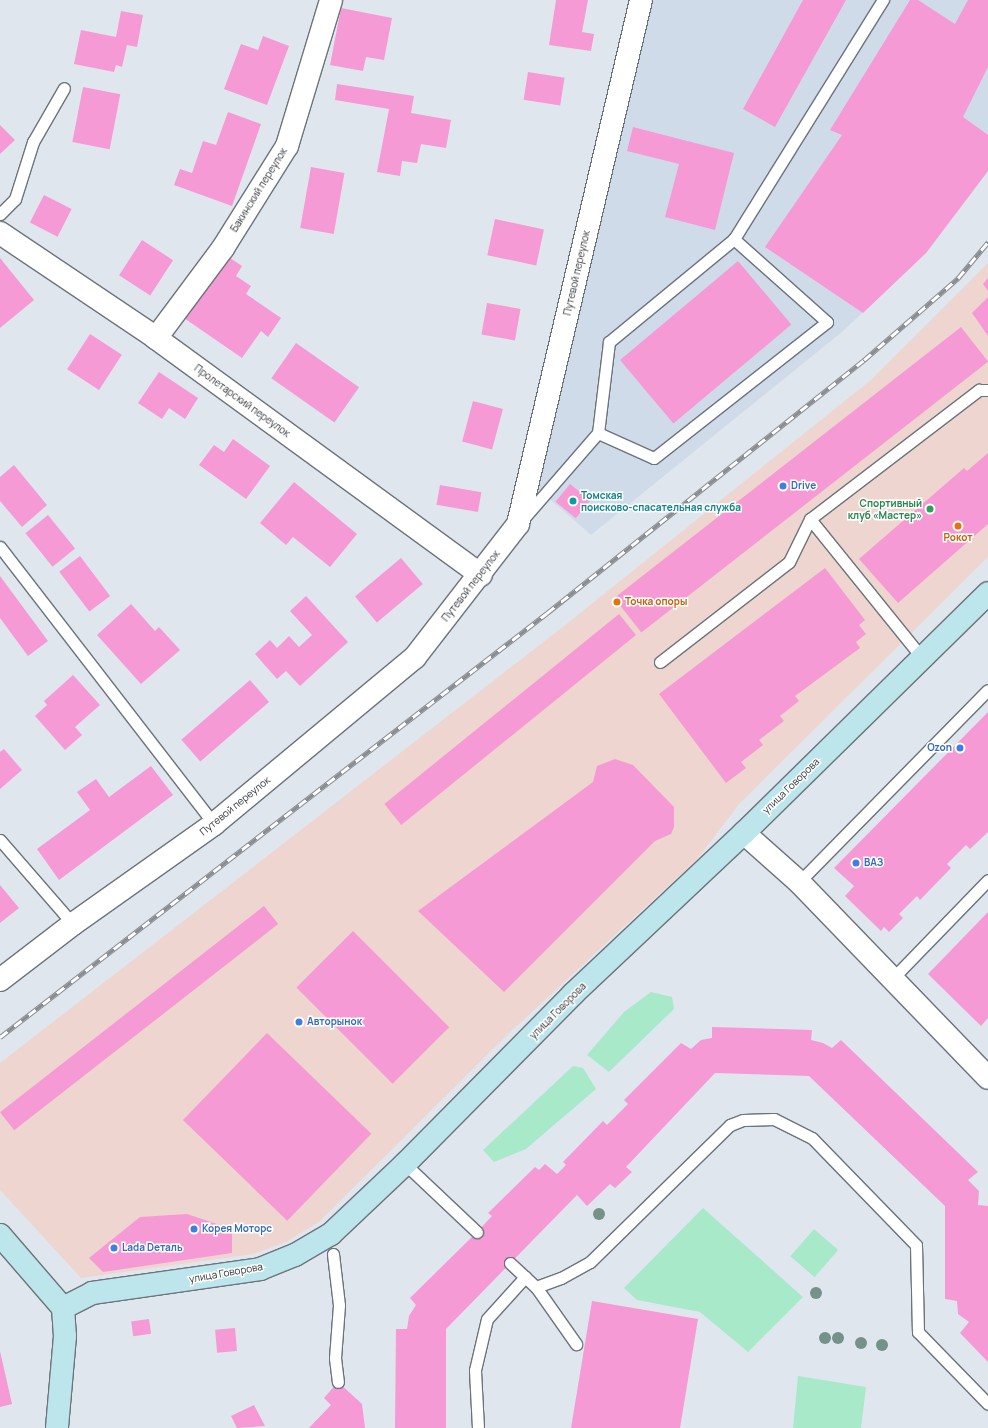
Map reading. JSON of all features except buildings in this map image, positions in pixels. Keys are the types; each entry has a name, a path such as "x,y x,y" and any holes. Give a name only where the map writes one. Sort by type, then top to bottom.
{"street":[{"name":"Бакинский переулок","path":"156,338 222,248 287,146 331,0"},
{"name":"Путевой переулок","path":"0,980 72,924 214,824 415,658 481,575 518,524 641,0"},
{"name":"Пролетарский переулок","path":"0,233 156,338 481,575"},
{"name":"улица Говорова","path":"63,1308 92,1293 260,1268 295,1255 331,1234 405,1164 573,994 744,833 988,593"},
{"path":"744,833 799,882 988,1078"},
{"path":"0,1235 63,1308 65,1336 57,1428"}],"lane":[{"path":"518,524 598,433 610,342 734,239 883,0"},
{"path":"0,214 15,199 33,142 64,88"},
{"path":"598,433 654,458 827,322 734,239"},
{"path":"660,662 789,562 810,519 979,390 988,390"},
{"path":"810,519 922,658"},
{"path":"0,547 214,824"},
{"path":"799,882 988,690"},
{"path":"0,840 72,924"},
{"path":"893,978 988,880"},
{"path":"536,1287 561,1278 590,1262 730,1125 743,1120 774,1119 812,1138 916,1245 918,1332 988,1404"},
{"path":"405,1164 477,1232"},
{"path":"334,1254 339,1305 335,1358 338,1382"},
{"path":"510,1263 536,1287 576,1344"},
{"path":"478,1428 475,1370 487,1319 526,1277"}],"shaded area":[{"path":"650,0 988,0 988,171 926,253 842,332 591,535 536,487"},
{"path":"988,263 988,557 740,803 697,859 507,1035 319,1222 286,1242 253,1254 81,1278 0,1190 0,1063 564,626 872,379"}],"green space":[{"path":"651,992 672,997 674,1009 609,1072 587,1055 624,1012"},
{"path":"573,1066 583,1068 596,1089 526,1149 494,1162 483,1150"},
{"path":"703,1208 803,1297 748,1352 700,1312 637,1300 624,1288"},
{"path":"814,1229 838,1250 815,1277 790,1256"},
{"path":"798,1376 866,1387 861,1428 793,1428"}],"railway":[{"path":"0,1037 547,613 864,360 958,278 988,242"}],"place":[{"name":"Drive","path":"783,486"},
{"name":"Томская поисково-спасательная служба","path":"573,501"},
{"name":"Спортивный клуб «Мастер»","path":"930,509"},
{"name":"Рокот","path":"958,526"},
{"name":"Точка опоры","path":"617,602"},
{"name":"Ozon","path":"960,748"},
{"name":"ВАЗ","path":"856,863"},
{"name":"Авторынок","path":"299,1022"},
{"name":"Корея Моторс","path":"194,1229"},
{"name":"Lada Dеталь","path":"114,1248"}]}
